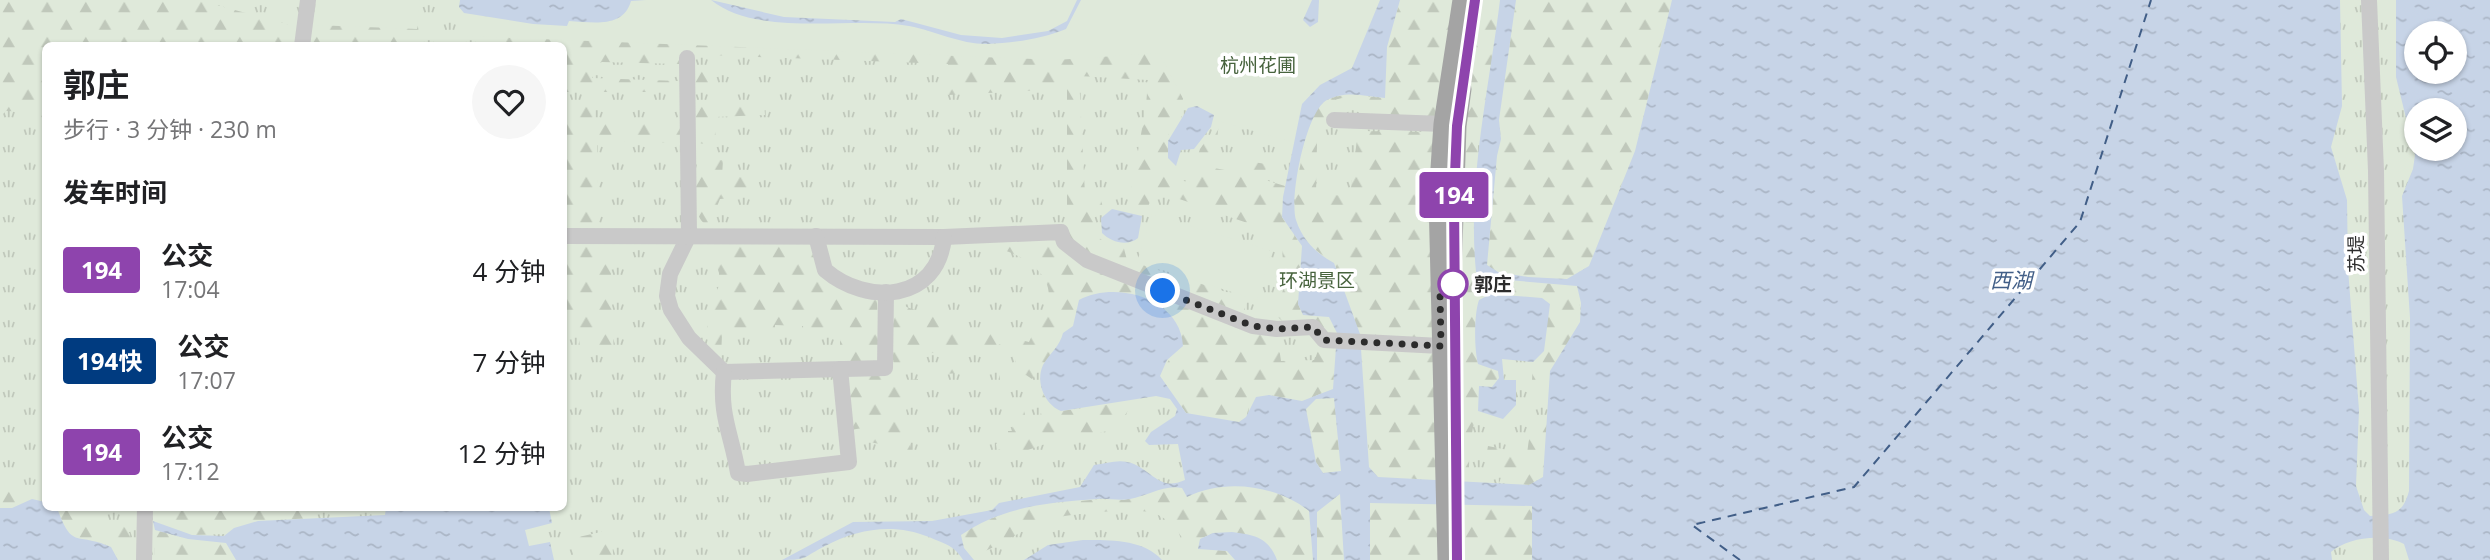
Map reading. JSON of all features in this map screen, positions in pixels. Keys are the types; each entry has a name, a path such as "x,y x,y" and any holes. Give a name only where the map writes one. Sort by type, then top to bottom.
{"main road":[{"path":"1451,470 1441,346 1438,198 1443,124 1462,0"},
{"path":"1457,560 1452,527 1451,470 1456,138 1475,0"},
{"path":"1447,560 1452,527"}],"street":[{"path":"303,42 308,0"},
{"name":"苏堤","path":"2370,0 2376,184 2381,552"},
{"path":"687,58 689,235 670,274 667,296 671,310 689,338 724,372 885,368 886,292"},
{"path":"1334,120 1443,124"},
{"path":"567,236 944,237 1061,232 1064,242 1076,253 1096,264 1253,326 1277,329 1313,327 1324,340 1441,346"},
{"path":"816,236 820,259 835,278 852,286 886,292 913,288 925,282 940,260 944,237"},
{"path":"724,372 720,399 723,415 738,473 747,474 849,462 840,369"},
{"path":"144,560 145,511"}],"green space":[{"name":"环湖景区","path":"0,0 2490,0 2490,560 0,560"},
{"path":"0,0 198,0 290,25 290,42 42,42 42,118 34,112 6,111 0,117"},
{"path":"316,0 420,0 418,40 422,42 310,42"},
{"path":"316,0 420,0 417,29 313,25"},
{"path":"444,0 460,0 459,7 646,0 1142,0 1183,98 1182,116 1168,135 1173,179 1189,182 1200,149 1219,122 1214,168 1230,171 1235,155 1253,156 1253,162 1266,164 1265,180 1285,186 1282,217 1302,246 1298,304 1303,315 1329,317 1337,333 1305,323 1284,323 1271,310 1278,301 1284,283 1283,234 1154,191 1148,207 1139,209 1129,202 1148,80 1079,76 1085,195 1101,200 1103,208 1095,215 1092,231 1105,243 1123,245 1127,260 1248,299 1243,313 1088,256 1067,239 1067,89 948,95 948,64 680,54 679,64 602,62 593,66 592,78 678,81 680,92 567,92 567,42 503,42 505,29 467,25 464,13 446,16 442,12"},
{"name":"杭州花圃","path":"470,0 1389,0 1358,73 1320,92 1300,144 1204,117 1188,108 1159,53 1056,60 466,36"},
{"path":"1400,0 1454,0 1439,118 1370,119 1373,104 1342,98 1330,101 1324,123 1309,129 1314,115 1328,100 1348,95 1385,98 1387,47"},
{"path":"1482,0 1500,0 1487,108 1478,141 1476,271 1508,280 1577,286 1581,314 1576,332 1554,367 1549,383 1532,381 1533,362 1544,351 1542,298 1491,294 1479,300 1475,332 1479,364 1498,371 1499,379 1492,387 1480,386 1478,411 1470,443 1469,475 1462,473 1459,302 1463,129"},
{"path":"1516,0 1672,0 1635,151 1589,266 1568,279 1528,277 1498,272 1487,266 1497,155 1501,139 1499,120"},
{"path":"693,66 711,69 710,91 694,90"},
{"path":"764,101 765,115 715,117 716,145 697,143 693,102"},
{"path":"573,102 595,107 594,121 678,125 678,106 683,107 679,143 597,141 599,227 567,228 567,118 573,117"},
{"path":"1358,131 1435,132 1438,480 1377,477 1369,467 1369,448 1335,263 1317,251 1305,238 1298,224 1295,194 1306,140 1317,142 1316,194 1350,196"},
{"path":"723,160 722,177 762,177 756,187 738,189 732,198 720,199 716,209 716,228 707,225 697,211 697,161"},
{"path":"1152,214 1272,251 1257,300 1137,262"},
{"path":"704,240 810,242 815,261 877,301 879,360 840,362 840,332 804,332 803,326 775,325 775,333 722,334 721,359 708,351 707,311 719,286 719,273 712,251"},
{"path":"1056,240 1277,334 1281,361 1315,360 1320,342 1336,346 1333,389 1302,401 1269,395 1249,407 1246,417 1239,422 1186,413 1160,376 1170,358 1183,346 1162,304 1113,291 1079,300 1073,326 1063,333 1060,344 1032,379 1026,375 1000,381 999,367 1016,363 1012,346 1003,347 1002,344 975,350 974,345 947,351 951,369 980,363 982,371 946,374 942,359 935,352 920,357 912,370 894,363 891,334 900,305 934,316 955,333 993,333 1029,342 1047,306 1049,291 1046,281 1023,259 994,248 995,243"},
{"path":"567,242 610,242 614,360 580,349 578,326 567,327"},
{"path":"882,371 909,380 918,379 918,388 910,393 911,409 906,409 912,456 885,456 880,444 869,442 863,428 850,430 845,372"},
{"path":"1043,393 1051,407 1061,411 1135,401 1115,429 1064,437 1017,454 997,449 996,444 1009,442 1008,431 1013,431 1014,410 1024,410 1026,420 1042,420 1040,405"},
{"path":"1334,398 1341,472 1323,473 1316,462 1306,409 1316,399"},
{"path":"1531,423 1547,423 1543,477 1529,485 1499,483 1505,468 1485,463 1488,446 1527,454"},
{"path":"42,486 42,502 0,508 0,487"},
{"path":"1173,486 1182,488 1187,497 1202,491 1233,486 1266,490 1296,502 1309,511 1313,560 1277,560 1270,544 1213,533 1200,539 1198,548 1227,551 1235,560 1194,560 1183,539 1167,520 1143,511 1063,516 1040,522 972,556 964,548 961,535 974,526 1017,508 1099,499 1124,500"},
{"path":"1341,494 1344,560 1317,560 1317,512"},
{"path":"1456,500 1532,506 1532,560 1458,560"},
{"path":"1369,503 1441,506 1442,560 1369,560"},
{"path":"59,511 79,511 84,522 124,526 130,534 131,560 118,560 117,555 74,539 65,532"},
{"path":"153,511 311,511 314,518 258,521 234,528 226,534 192,535 153,521"},
{"path":"155,530 188,539 227,543 236,560 155,560"},
{"path":"610,530 614,560 574,560 574,538"}],"water":[{"path":"460,0 646,0 631,1 627,10 614,20 569,21 567,26 533,24 464,13 459,7"},
{"path":"711,0 784,17 895,22 901,19 961,35 1002,38 1048,31 1067,21 1077,0 1081,0 1066,29 1027,40 987,44 967,42 909,26 754,19 731,12"},
{"path":"1312,0 1319,0 1318,22 1310,27 1303,20"},
{"name":"西湖","path":"1380,0 1400,0 1387,47 1385,98 1341,95 1327,100 1319,107 1301,156 1294,209 1302,234 1311,246 1334,263 1360,334 1369,467 1378,477 1529,485 1543,477 1550,371 1580,322 1581,303 1577,286 1508,280 1476,272 1474,204 1480,136 1500,0 1516,0 1499,120 1501,139 1487,265 1498,272 1567,279 1589,266 1635,151 1672,0 2340,0 2342,106 2331,147 2347,200 2348,269 2359,410 2356,486 2364,510 2370,516 2378,516 2400,509 2409,491 2410,318 2402,196 2414,161 2467,161 2467,98 2404,98 2404,110 2396,77 2396,0 2490,0 2490,560 2409,560 2404,544 2387,538 2366,538 2338,547 2331,552 2332,560 1532,560 1532,506 1370,503 1370,560 1344,560 1340,494 1317,512 1317,560 1313,560 1309,511 1282,495 1233,486 1202,491 1187,497 1182,488 1176,487 1130,499 1062,502 1009,512 961,535 964,548 974,560 963,560 953,548 929,537 890,529 851,535 805,557 782,560 853,522 932,521 992,510 999,503 1080,487 1094,465 1124,461 1170,484 1185,480 1178,444 1149,445 1145,441 1151,432 1175,416 1177,409 1170,399 1156,396 1061,411 1050,404 1043,392 1040,379 1043,365 1063,333 1073,326 1079,300 1094,294 1128,293 1159,306 1171,316 1180,330 1183,346 1167,360 1160,376 1186,413 1239,422 1246,417 1256,397 1269,395 1302,401 1333,389 1337,333 1329,317 1303,315 1298,304 1302,246 1282,217 1283,197 1302,104 1320,85 1352,68","holes":["1334,398 1341,471 1323,473 1316,462 1306,409 1316,399"]},
{"path":"1197,106 1214,115 1211,127 1194,149 1181,150 1176,166 1168,158 1168,141 1188,108"},
{"path":"1112,209 1142,216 1138,238 1134,241 1119,242 1102,233 1101,218"},
{"path":"1491,294 1542,298 1550,304 1544,351 1533,362 1502,359 1504,380 1516,380 1516,405 1503,419 1478,411 1479,386 1492,387 1499,378 1498,371 1478,364 1476,349 1477,306 1479,300"},
{"path":"32,499 42,501 42,511 58,511 72,535 111,547 118,560 0,560 0,508 12,508"},
{"path":"386,511 550,511 552,523 525,530 529,546 550,542 554,560 236,560 226,543 188,539 155,530 153,521 192,535 224,536 234,528 258,521 385,515"},
{"path":"1232,532 1260,538 1269,546 1277,560 1235,560 1227,551 1198,549 1200,539 1213,533"},
{"path":"1083,540 1136,544 1162,560 1024,560 1048,545"}],"ferry route":[{"path":"1740,560 1692,525 1854,487 2080,222 2151,0"}],"bus line":[{"name":"194","path":"1457,560 1452,276 1454,199 1457,126 1475,0"}],"place":[{"name":"郭庄","path":"1453,284"}],"route":[{"path":"1163,291 1253,326 1277,329 1313,327 1324,340 1441,346 1440,293 1453,284"}]}
